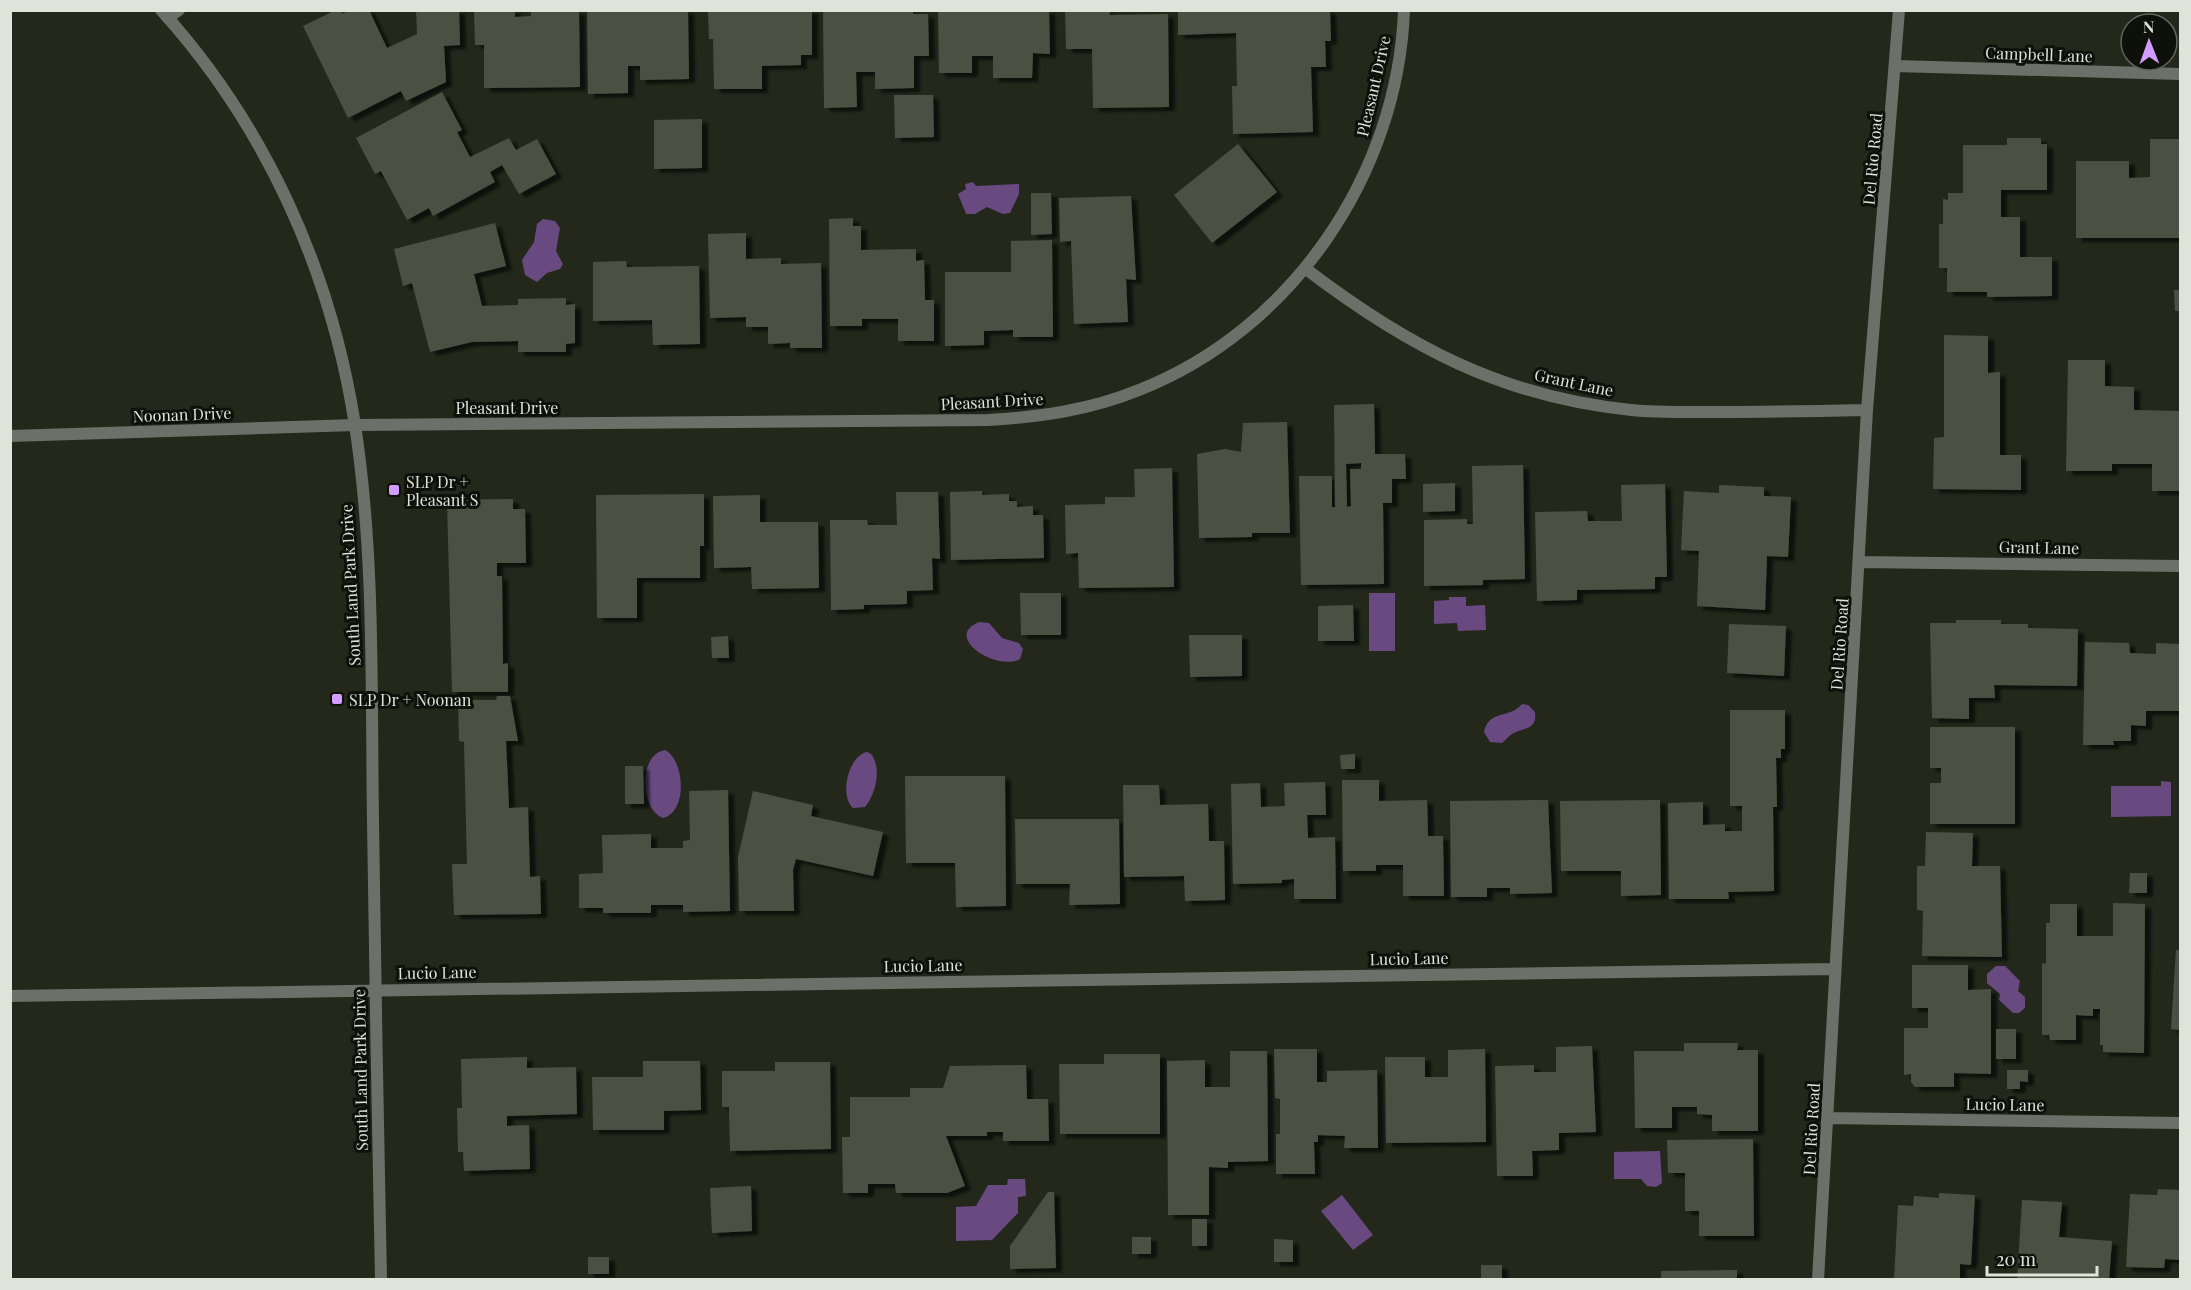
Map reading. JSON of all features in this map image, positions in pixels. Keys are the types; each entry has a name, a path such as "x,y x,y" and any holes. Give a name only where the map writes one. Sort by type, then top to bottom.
{"street":[{"path":"165,14 179,10"},
{"name":"Pleasant Drive","path":"355,425 988,420 1065,412 1139,390 1172,375 1244,329 1306,269 1351,200 1375,152 1388,113 1398,66 1404,10"},
{"name":"Del Rio Road","path":"1818,1280 1867,410 1899,10"},
{"name":"South Land Park Drive","path":"165,14 237,106 281,184 316,270 329,312 355,425 369,607 381,1280"},
{"name":"Campbell Lane","path":"1896,66 2181,74"},
{"name":"Grant Lane","path":"1306,269 1371,317 1419,346 1495,379 1549,397 1633,411 1867,410"},
{"name":"Noonan Drive","path":"10,436 355,425"},
{"name":"Grant Lane","path":"1860,562 2181,566"},
{"name":"Lucio Lane","path":"10,996 1835,969"},
{"name":"Lucio Lane","path":"1828,1118 2181,1123"}],"shaded area":[{"path":"973,182 976,186 1019,184 1019,194 1010,213 1003,214 987,207 975,214 966,214 958,194 966,189 965,184"},
{"path":"543,219 555,221 560,228 556,251 563,264 560,269 547,273 537,282 525,275 522,260 534,242 537,224"},
{"path":"1369,593 1395,593 1395,651 1369,651"},
{"path":"1449,597 1466,597 1466,606 1485,605 1486,630 1458,631 1457,623 1434,624 1434,601 1449,600"},
{"path":"979,622 989,623 1002,638 1019,643 1023,649 1020,659 1010,662 999,661 977,651 970,644 967,636 969,628"},
{"path":"1522,704 1528,705 1535,712 1532,725 1512,734 1502,743 1490,742 1484,732 1490,720 1517,709"},
{"path":"665,750 677,764 681,786 677,806 671,814 663,818 655,813 650,805 645,783 650,761 656,754"},
{"path":"867,752 871,754 876,766 875,788 865,807 853,808 847,795 848,777 855,761"},
{"path":"2161,781 2171,782 2171,816 2111,817 2111,786 2161,786"},
{"path":"1996,966 2005,966 2020,981 2018,991 2025,997 2025,1008 2019,1013 2013,1013 1999,1000 2000,994 1987,983 1987,974"},
{"path":"1660,1151 1662,1183 1656,1187 1647,1186 1641,1179 1614,1179 1614,1152"},
{"path":"1008,1179 1025,1179 1026,1196 1018,1197 1018,1213 992,1240 956,1241 956,1207 976,1206 988,1185 1007,1185"},
{"path":"1342,1195 1373,1235 1353,1250 1321,1211"}],"building":[{"path":"336,10 341,10 342,14 350,10 369,10 387,48 417,34 416,10 459,10 460,45 444,46 446,82 406,101 401,91 348,118 303,26"},
{"path":"474,10 515,10 515,17 531,16 531,11 579,11 580,87 484,88 484,45 475,45"},
{"path":"587,10 688,10 689,79 640,80 640,66 628,66 628,93 588,94"},
{"path":"708,10 812,10 812,55 801,55 801,65 762,66 762,89 714,89 713,39 709,39"},
{"path":"823,10 913,10 913,14 928,14 929,56 914,56 914,88 875,89 875,72 856,72 857,107 824,108"},
{"path":"938,10 1049,10 1050,54 1033,53 1032,78 993,78 993,56 972,56 972,73 939,73"},
{"path":"1065,10 1109,10 1110,15 1168,14 1169,107 1093,108 1092,49 1066,49"},
{"path":"1178,10 1330,10 1331,41 1325,41 1326,67 1311,67 1313,132 1233,134 1232,86 1237,86 1236,33 1178,35"},
{"path":"442,92 462,130 457,132 470,157 509,138 516,150 537,139 556,174 519,194 502,165 490,172 495,182 433,216 429,208 407,220 381,171 375,174 356,138"},
{"path":"894,95 933,95 934,137 895,138"},
{"path":"702,119 702,168 654,169 654,120"},
{"path":"2007,138 2041,138 2041,144 2047,144 2047,190 2001,190 2001,217 2020,217 2020,257 2052,257 2052,296 1987,297 1987,292 1947,292 1947,268 1939,268 1939,224 1943,224 1943,199 1948,200 1948,193 1963,193 1963,145 2007,145"},
{"path":"2150,139 2180,139 2180,238 2076,238 2076,161 2129,161 2129,178 2150,177"},
{"path":"1238,144 1277,192 1212,243 1174,195"},
{"path":"1031,193 1051,193 1052,234 1031,235"},
{"path":"1131,196 1136,280 1126,279 1128,322 1074,324 1071,241 1060,242 1059,198"},
{"path":"853,218 853,226 861,226 861,250 916,249 916,261 924,260 925,300 934,300 934,341 898,341 898,319 862,319 862,326 830,326 829,219"},
{"path":"495,223 506,266 474,274 482,306 518,305 518,299 566,298 566,305 575,304 575,343 566,344 566,352 518,352 518,341 472,342 430,352 412,283 403,286 394,249"},
{"path":"746,233 746,259 781,258 781,264 821,263 822,348 790,348 790,343 768,344 768,327 746,327 746,317 710,318 708,234"},
{"path":"1052,240 1053,337 1013,337 1013,330 984,331 984,345 945,346 945,272 1011,272 1011,241"},
{"path":"626,261 627,267 699,266 700,344 653,345 652,320 593,321 593,262"},
{"path":"2174,290 2180,290 2180,311 2175,311"},
{"path":"1944,335 1988,336 1988,373 2000,372 2000,455 2021,455 2021,490 1933,489 1934,438 1944,437"},
{"path":"2068,360 2105,360 2105,386 2134,387 2134,410 2180,411 2180,491 2152,491 2152,464 2112,464 2112,471 2066,471"},
{"path":"1374,404 1375,454 1405,454 1406,479 1392,479 1392,503 1383,503 1384,584 1301,585 1299,476 1332,476 1332,507 1335,507 1334,405","holes":["1361,463 1361,469 1350,469 1351,506 1347,507 1346,464"]},
{"path":"1287,422 1290,533 1252,533 1252,537 1199,538 1197,454 1225,449 1241,452 1243,423"},
{"path":"1523,465 1525,579 1483,580 1483,585 1424,586 1424,520 1467,519 1467,524 1473,524 1472,466"},
{"path":"1172,468 1174,587 1079,588 1078,553 1066,554 1065,505 1105,504 1105,497 1135,497 1134,469"},
{"path":"1455,483 1455,511 1423,512 1423,484"},
{"path":"1665,484 1667,577 1655,577 1655,589 1577,590 1577,600 1537,601 1535,512 1587,511 1588,521 1622,521 1621,485"},
{"path":"1719,485 1764,487 1764,496 1791,497 1788,557 1767,556 1765,610 1697,606 1699,551 1681,550 1684,491 1719,493"},
{"path":"982,491 982,495 1009,494 1009,501 1017,501 1017,507 1033,506 1033,515 1043,515 1044,558 951,560 950,492"},
{"path":"896,492 938,492 940,559 932,558 933,590 907,591 907,604 864,605 864,609 831,610 830,520 867,520 868,525 897,525"},
{"path":"704,494 704,546 700,546 700,578 637,578 637,618 597,618 596,495"},
{"path":"760,495 760,522 818,522 819,588 752,589 751,567 714,568 713,496"},
{"path":"513,499 513,509 525,509 526,563 497,563 497,576 502,576 503,664 508,663 508,692 452,692 447,500"},
{"path":"1020,593 1061,593 1061,635 1021,635"},
{"path":"1353,605 1354,641 1318,641 1318,606"},
{"path":"1956,620 2001,620 2001,624 2028,624 2028,628 2078,629 2077,686 1994,685 1995,698 1969,698 1969,719 1932,718 1930,623 1956,623"},
{"path":"1729,624 1786,626 1784,676 1727,673"},
{"path":"1189,635 1242,635 1242,676 1190,677"},
{"path":"728,636 729,658 712,658 711,637"},
{"path":"2085,642 2129,643 2130,653 2156,654 2156,643 2180,644 2180,711 2146,711 2146,726 2131,725 2131,741 2113,741 2114,745 2083,745"},
{"path":"497,696 510,696 518,741 506,741 509,808 528,807 530,877 540,876 541,914 454,915 452,864 467,864 464,742 459,741 458,700 496,700"},
{"path":"1730,710 1785,710 1785,749 1781,749 1781,758 1776,758 1777,807 1773,807 1774,891 1728,892 1729,899 1669,899 1668,803 1703,802 1703,825 1725,824 1725,831 1742,831 1742,806 1730,806"},
{"path":"1930,727 2015,727 2015,824 1930,824 1930,783 1941,783 1941,768 1930,768"},
{"path":"1355,754 1355,769 1341,769 1340,755"},
{"path":"625,766 643,766 644,804 625,804"},
{"path":"905,776 1005,776 1006,906 956,907 955,863 906,863"},
{"path":"1342,780 1379,780 1379,801 1427,800 1428,836 1443,836 1444,896 1403,896 1403,865 1376,865 1376,871 1343,871"},
{"path":"1325,782 1326,815 1307,815 1308,838 1335,837 1336,899 1294,899 1294,879 1282,880 1282,883 1233,884 1231,784 1260,783 1261,807 1285,806 1284,783"},
{"path":"1123,785 1159,785 1160,805 1208,804 1209,841 1224,841 1225,900 1185,901 1184,876 1124,877"},
{"path":"728,790 730,911 683,912 683,905 651,905 651,913 603,913 603,908 579,908 579,874 603,873 602,835 651,834 651,848 683,848 683,841 690,840 689,791"},
{"path":"753,791 813,805 811,816 883,832 873,876 796,859 793,870 794,911 739,911 738,857"},
{"path":"1548,800 1552,893 1510,894 1510,888 1487,888 1487,897 1451,897 1450,801"},
{"path":"1660,800 1661,895 1621,896 1621,871 1561,871 1560,801"},
{"path":"1015,819 1119,819 1120,904 1069,905 1070,884 1016,884"},
{"path":"1926,832 1973,833 1972,866 2000,866 2002,957 1922,956 1923,911 1917,910 1917,866 1925,866"},
{"path":"2130,873 2147,873 2147,893 2129,893"},
{"path":"2113,903 2145,904 2144,1053 2103,1052 2103,1045 2100,1045 2100,1009 2093,1009 2093,1016 2076,1015 2076,1040 2050,1040 2049,1035 2042,1035 2042,963 2046,964 2046,923 2050,923 2050,904 2077,904 2077,936 2113,936"},
{"path":"2176,950 2180,950 2180,1030 2171,1029"},
{"path":"1912,965 1968,965 1968,990 1991,989 1991,1074 1954,1073 1954,1087 1915,1087 1911,1082 1911,1074 1904,1075 1904,1028 1928,1028 1928,1008 1912,1008"},
{"path":"1996,1029 2016,1029 2016,1059 1996,1059"},
{"path":"1684,1043 1738,1043 1737,1050 1758,1050 1758,1131 1712,1131 1712,1115 1697,1114 1697,1107 1672,1107 1672,1128 1635,1128 1634,1051 1684,1051"},
{"path":"1592,1046 1596,1132 1559,1133 1559,1150 1532,1151 1533,1176 1497,1176 1495,1066 1534,1065 1534,1072 1556,1072 1556,1047"},
{"path":"1274,1049 1317,1049 1317,1082 1327,1082 1327,1071 1377,1070 1378,1148 1344,1148 1345,1136 1318,1135 1318,1142 1314,1142 1315,1174 1276,1174 1276,1134 1280,1134 1280,1099 1275,1098"},
{"path":"1485,1049 1486,1142 1386,1143 1385,1057 1425,1057 1425,1077 1448,1077 1448,1050"},
{"path":"1230,1051 1267,1051 1268,1161 1228,1162 1228,1168 1209,1167 1209,1215 1168,1215 1167,1061 1205,1060 1205,1087 1230,1087"},
{"path":"1104,1054 1160,1054 1160,1134 1060,1134 1059,1064 1104,1064"},
{"path":"527,1057 527,1068 576,1067 577,1114 507,1116 507,1126 529,1125 530,1169 464,1171 463,1152 458,1152 457,1108 462,1108 461,1059"},
{"path":"643,1061 700,1061 701,1110 664,1111 664,1130 593,1130 592,1077 643,1077"},
{"path":"775,1062 830,1062 831,1149 730,1151 729,1107 722,1107 722,1071 775,1071"},
{"path":"1026,1065 1027,1099 1048,1099 1049,1141 1003,1141 1003,1132 987,1132 987,1136 946,1136 965,1186 947,1193 896,1193 895,1184 868,1184 868,1193 843,1193 842,1137 850,1137 850,1097 910,1097 910,1088 943,1088 950,1066"},
{"path":"2007,1070 2028,1070 2028,1082 2020,1081 2020,1089 2007,1089"},
{"path":"1753,1139 1754,1236 1699,1236 1699,1211 1685,1211 1685,1173 1668,1173 1667,1140"},
{"path":"751,1186 752,1231 712,1233 710,1188"},
{"path":"2158,1189 2180,1190 2180,1260 2165,1259 2164,1268 2126,1267 2130,1194 2157,1195"},
{"path":"1048,1192 1054,1192 1056,1268 1010,1269 1010,1246"},
{"path":"1939,1193 1975,1195 1971,1265 1960,1264 1960,1280 1894,1280 1898,1205 1913,1206 1914,1196 1939,1198"},
{"path":"2022,1200 2062,1202 2059,1237 2112,1241 2109,1280 2017,1280"},
{"path":"1192,1219 1207,1219 1207,1246 1192,1246"},
{"path":"1132,1237 1151,1237 1151,1254 1132,1254"},
{"path":"1274,1239 1293,1240 1293,1262 1274,1262"},
{"path":"588,1257 609,1257 609,1274 588,1274"},
{"path":"1481,1265 1502,1265 1502,1280 1481,1280"},
{"path":"1737,1270 1737,1280 1661,1280 1661,1271"}],"place":[{"name":"SLP Dr + Pleasant S","path":"394,490"},
{"name":"SLP Dr + Noonan","path":"337,699"}]}
